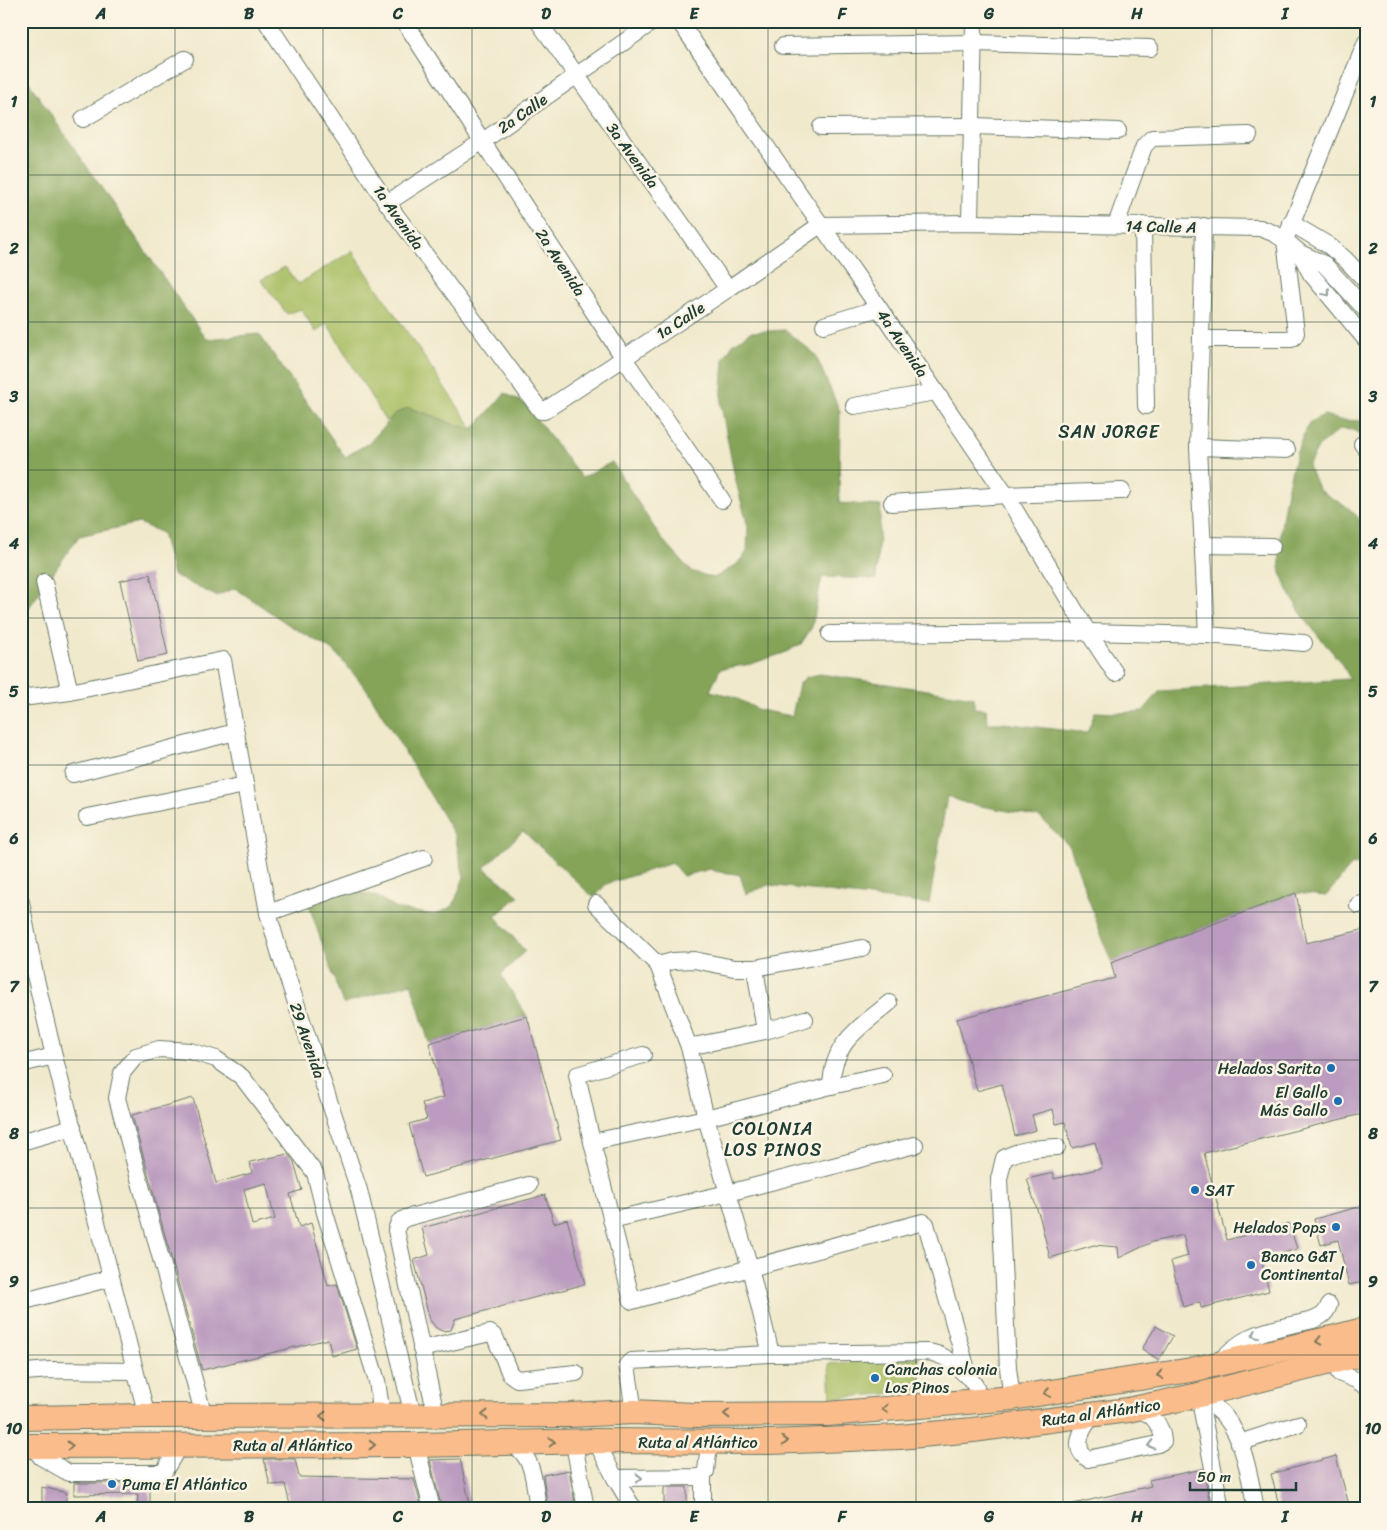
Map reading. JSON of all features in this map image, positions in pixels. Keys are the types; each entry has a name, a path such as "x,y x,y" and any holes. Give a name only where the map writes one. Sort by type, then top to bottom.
{"highway":[{"name":"Ruta al Atlántico","path":"21,1418 569,1415 634,1412 694,1415 828,1414 1012,1398 1217,1365 1332,1338 1366,1328"},
{"name":"Ruta al Atlántico","path":"23,1446 180,1445 219,1450 590,1441 714,1442 900,1437 1094,1416 1172,1401 1199,1398 1366,1352"},
{"path":"1199,1398 1236,1401 1366,1366"},
{"path":"180,1445 192,1416"}],"street":[{"name":"1a Avenida","path":"266,21 388,202 538,409"},
{"name":"2a Avenida","path":"404,21 623,357 722,500"},
{"name":"3a Avenida","path":"538,21 728,289"},
{"name":"2a Calle","path":"388,202 483,141 654,21"},
{"name":"4a Avenida","path":"679,21 879,308 1006,495 1088,632 1115,673"},
{"path":"970,223 974,21"},
{"path":"1201,338 1291,339 1296,334 1285,240 1366,42"},
{"path":"783,46 974,43 1150,48"},
{"path":"83,119 185,59"},
{"path":"821,127 973,126 1118,131"},
{"path":"1116,225 1144,146 1152,138 1250,135"},
{"name":"14 Calle A","path":"820,225 970,223 1260,228 1285,240 1300,253"},
{"path":"1291,223 1328,245 1365,278"},
{"name":"1a Calle","path":"538,409 544,411 728,289 820,225"},
{"path":"1143,225 1146,406"},
{"path":"1204,226 1198,446 1207,635"},
{"path":"1300,253 1324,264 1366,310"},
{"path":"1300,253 1311,274 1366,340"},
{"path":"824,325 879,308"},
{"path":"854,406 936,392"},
{"path":"1198,446 1287,450"},
{"path":"892,503 1006,495 1122,491"},
{"path":"1202,545 1272,546"},
{"path":"21,698 70,692 44,582"},
{"path":"830,634 1088,632 1207,635 1304,643"},
{"name":"29 Avenida","path":"70,692 223,660 268,914 359,1190 424,1416"},
{"path":"73,774 235,732"},
{"path":"87,817 246,785"},
{"path":"268,914 424,858"},
{"path":"21,902 28,976 54,1056 147,1416"},
{"path":"596,904 658,965 689,1047 706,1118 750,1268 771,1354"},
{"path":"658,965 673,961 694,960 734,968 755,968 862,948"},
{"path":"755,968 765,1031"},
{"path":"831,1086 832,1068 838,1053 847,1039 890,1002"},
{"path":"689,1047 765,1031 805,1018"},
{"path":"192,1416 117,1098 122,1073 136,1056 158,1049 190,1051 216,1059 242,1077 315,1172 325,1213 377,1382 382,1416"},
{"path":"634,1412 628,1362 771,1354 938,1353 947,1357 972,1382 924,1222 632,1301 592,1142 578,1075 643,1054"},
{"path":"21,1064 54,1056"},
{"path":"592,1142 706,1118 831,1086 883,1075"},
{"path":"21,1142 73,1127"},
{"path":"611,1220 728,1193 915,1145"},
{"path":"1012,1398 1008,1368 999,1179 1004,1158 1031,1148 1056,1147"},
{"path":"424,1416 421,1349 396,1230 399,1222 406,1218 529,1185"},
{"path":"21,1302 111,1278"},
{"path":"1217,1365 1228,1351 1248,1337 1260,1332 1313,1320 1327,1311 1329,1305"},
{"path":"421,1349 490,1333 495,1337 510,1374 517,1379 576,1373"},
{"path":"21,1374 50,1370 135,1372"},
{"path":"1339,1373 1356,1380 1366,1387"},
{"path":"1199,1398 1221,1412 1230,1423 1239,1443 1256,1509"},
{"path":"1199,1398 1221,1509"},
{"path":"1094,1416 1084,1425 1079,1443 1081,1452 1088,1459 1158,1444 1163,1441 1159,1427 1149,1413 1140,1410 1128,1410"},
{"path":"1239,1443 1298,1424"},
{"path":"586,1509 575,1449 590,1441 635,1509"},
{"path":"704,1509 703,1476 706,1471 708,1453 714,1442"},
{"path":"509,1443 519,1447 528,1459 538,1509"},
{"path":"416,1445 432,1509"},
{"path":"615,1478 703,1476"}],"green space":[{"path":"21,71 206,339 259,334 345,457 370,442 395,414 408,408 455,425 473,429 505,393 525,404 582,478 612,462 661,538 691,571 714,578 736,565 747,552 748,527 735,478 721,405 724,358 733,344 750,332 785,330 815,354 840,411 839,503 881,506 876,579 822,577 812,627 801,644 784,653 751,664 720,669 710,691 732,696 759,710 792,716 799,684 806,677 820,674 974,697 974,708 986,709 987,723 1003,723 1087,733 1095,712 1120,713 1143,711 1160,691 1350,679 1337,659 1303,617 1283,579 1280,566 1281,525 1296,455 1309,424 1325,415 1339,420 1366,421 1366,438 1353,430 1340,429 1319,446 1308,466 1319,490 1350,509 1366,526 1366,862 1351,866 1326,896 1296,893 1111,962 1070,847 1040,817 965,803 947,796 929,904 769,885 746,894 740,875 710,869 683,876 672,863 606,884 594,898 523,831 484,868 519,896 495,916 525,951 501,975 527,1016 429,1043 411,983 343,1004 304,891 329,885 356,890 378,897 397,909 434,915 453,906 464,877 455,836 368,691 334,651 289,625 235,588 216,596 173,575 162,533 139,523 79,536 21,619"},
{"path":"352,251 473,429 455,425 409,408 395,414 386,422 327,323 316,332 301,309 287,314 261,280 285,267 298,284"},
{"name":"Canchas colonia Los Pinos","path":"918,1357 921,1391 831,1398 829,1364"}],"building":[{"path":"150,574 168,655 138,661 120,581"},
{"path":"1296,893 1306,943 1366,929 1366,1113 1204,1153 1227,1240 1289,1223 1297,1249 1261,1259 1269,1291 1201,1308 1200,1302 1183,1307 1171,1261 1188,1256 1183,1235 1152,1242 1119,1258 1118,1247 1094,1245 1050,1258 1040,1218 1027,1179 1054,1173 1054,1179 1102,1168 1095,1142 1072,1148 1065,1122 1056,1124 1053,1109 1032,1115 1036,1130 1015,1136 1002,1084 977,1091 957,1019 1115,978 1111,962"},
{"path":"527,1016 561,1140 423,1177 409,1124 427,1119 422,1103 444,1097 429,1043"},
{"path":"193,1098 216,1183 252,1173 250,1162 288,1154 294,1162 302,1190 290,1194 299,1227 311,1223 328,1286 337,1284 357,1349 332,1356 328,1339 202,1370 132,1115","holes":["266,1183 275,1219 252,1225 244,1189"]},
{"path":"545,1195 554,1223 567,1219 585,1284 455,1319 451,1330 442,1331 436,1328 430,1320 414,1260 429,1255 422,1228"},
{"path":"1366,1205 1366,1281 1349,1285 1338,1240 1321,1245 1314,1219"},
{"path":"1156,1326 1173,1336 1159,1360 1142,1349"},
{"path":"1336,1456 1350,1509 1280,1509 1271,1474"},
{"path":"264,1459 295,1459 299,1477 414,1479 422,1509 291,1509 285,1484 270,1485"},
{"path":"460,1459 471,1509 442,1509 430,1460"},
{"path":"1203,1469 1211,1509 1074,1509 1073,1504 1151,1486 1149,1480"},
{"path":"569,1470 576,1509 548,1509 543,1475"},
{"name":"Puma El Atlántico","path":"74,1483 150,1483 150,1509 137,1509 138,1494 74,1495"},
{"path":"42,1487 67,1493 64,1509 42,1505"},
{"path":"664,1487 687,1487 687,1509 664,1509"}],"place":[{"name":"Helados Sarita","path":"1331,1068"},
{"name":"El Gallo Más Gallo","path":"1338,1101"},
{"name":"SAT","path":"1195,1190"},
{"name":"Helados Pops","path":"1336,1227"},
{"name":"Banco G&T Continental","path":"1251,1265"},
{"name":"Canchas colonia Los Pinos","path":"875,1378"},
{"name":"Puma El Atlántico","path":"112,1484"}],"district":[{"name":"SAN JORGE","path":"1109,432"},
{"name":"COLONIA LOS PINOS","path":"773,1139"}]}
